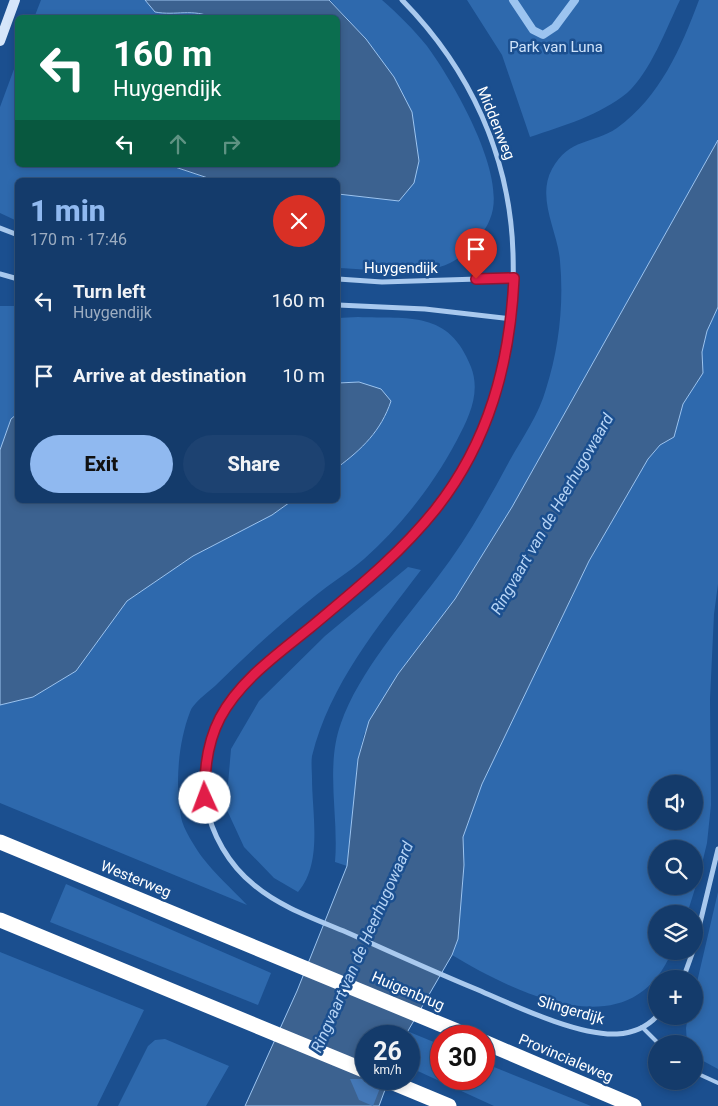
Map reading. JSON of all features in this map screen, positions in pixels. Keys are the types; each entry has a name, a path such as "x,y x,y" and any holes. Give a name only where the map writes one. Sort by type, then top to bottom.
{"highway":[{"name":"Westerweg","path":"0,842 260,948"},
{"path":"0,920 355,1066"},
{"name":"Huigenbrug","path":"260,948 443,1025"},
{"name":"Provincialeweg","path":"495,1047 634,1106"},
{"path":"410,1090 449,1106"}],"main road":[{"path":"0,40 15,0"}],"street":[{"name":"Middenweg","path":"402,0 437,39 464,78 492,138 507,196 512,231 514,278"},
{"path":"0,228 15,234"},
{"path":"0,274 15,278"},
{"name":"Huygendijk","path":"340,279 382,282 514,278"},
{"path":"340,305 425,309 512,319 514,278"},
{"name":"Huigenbrug","path":"477,990 303,914 266,895 252,884 240,873 215,836 209,819 204,775 213,734 227,708 262,668 385,565 436,509 478,444 488,420 497,392 512,319"},
{"path":"703,910 718,849"},
{"name":"Slingerdijk","path":"477,990 527,1010 591,1031 616,1034 642,1027 648,1023"}],"lane":[{"path":"642,1027 650,1035"},
{"path":"703,1076 718,1083"}],"green space":[{"path":"41,0 145,0 155,12 209,15 35,15"},
{"path":"330,0 382,0 406,22 427,46 450,81 475,129 485,154 492,179 494,201 490,219 483,232 473,244 450,263 425,270 410,271 340,268 340,194 399,201 394,78 366,39"},
{"name":"Park van Luna","path":"467,0 680,0 650,62 643,74 627,93 593,114 530,137 502,55"},
{"path":"699,0 718,0 718,140 512,507 455,599 398,674 364,734 358,759 347,866 335,862 334,757 336,740 349,704 383,648 467,536 530,425 546,389 554,358 561,310 560,261 549,215 546,192 552,169 566,151 617,128 645,102 657,87 685,36"},
{"path":"15,66 15,167 175,167 208,178 15,178 15,220 0,213 0,107"},
{"path":"0,306 15,306 15,416 11,419 0,450"},
{"path":"718,307 718,584 714,614 710,699 711,805 707,843 703,860 703,840 648,840 648,895 693,895 690,905 648,905 648,960 667,960 661,970 648,970 648,986 630,999 602,1006 572,1005 540,997 509,985 452,955 458,939 464,865 463,837 482,784 589,561 648,459 660,445 674,437 683,404 703,373 702,352 707,331"},
{"path":"340,318 410,319 425,321 439,327 451,335 462,349 474,377 474,395 466,423 448,457 416,504 404,518 364,559 289,617 239,662 197,702 190,712 180,750 178,791 182,822 202,857 247,905 0,803 0,705 33,697 76,671 127,601 193,556 272,515 289,503 340,503 340,465 370,438 382,421 391,401 359,382 340,383"},
{"path":"408,567 421,570 357,658 330,705 320,730 312,756 313,853 311,867 306,880 298,892 274,878 244,847 226,808 231,749 259,701 325,636"},
{"path":"66,884 271,973 258,1005 50,922"},
{"path":"718,892 718,1069 703,1061 703,1035 686,1035 686,1025 703,1025 703,970 700,970"},
{"path":"0,952 144,1010 97,1106 0,1106"},
{"path":"420,1036 430,1040 430,1077 420,1072"},
{"path":"165,1039 229,1066 206,1106 118,1106 148,1046 155,1040"},
{"path":"495,1067 591,1106 494,1106 459,1090 495,1090"}],"water":[{"path":"145,0 329,0 366,39 394,77 412,112 419,161 414,183 399,201 340,194 340,178 208,178 175,167 340,167 340,15 206,15 198,13 163,13 155,12"},
{"name":"Ringvaart van de Heerhugowaard","path":"718,140 718,307 707,331 702,352 703,373 683,404 674,437 660,445 648,459 589,561 482,784 463,837 464,865 458,939 452,955 411,1025 355,1025 355,1090 385,1090 379,1106 245,1106 297,991 347,866 358,759 369,721 398,674 455,599 512,507"},
{"path":"359,382 381,389 391,401 382,421 370,438 340,465 340,383"},
{"path":"15,416 15,503 289,503 272,515 193,556 127,601 76,671 33,697 0,705 0,450 11,419"}],"building":[{"path":"350,1079 355,1079 355,1090 379,1090 373,1106 359,1100"}],"waterway":[{"path":"513,0 533,30 543,35 555,27 575,0"}],"route":[{"path":"205,798 204,775 207,752 221,716 233,700 262,668 385,565 412,538 451,488 478,444 496,399 506,355 512,319 514,278 476,279"}]}
